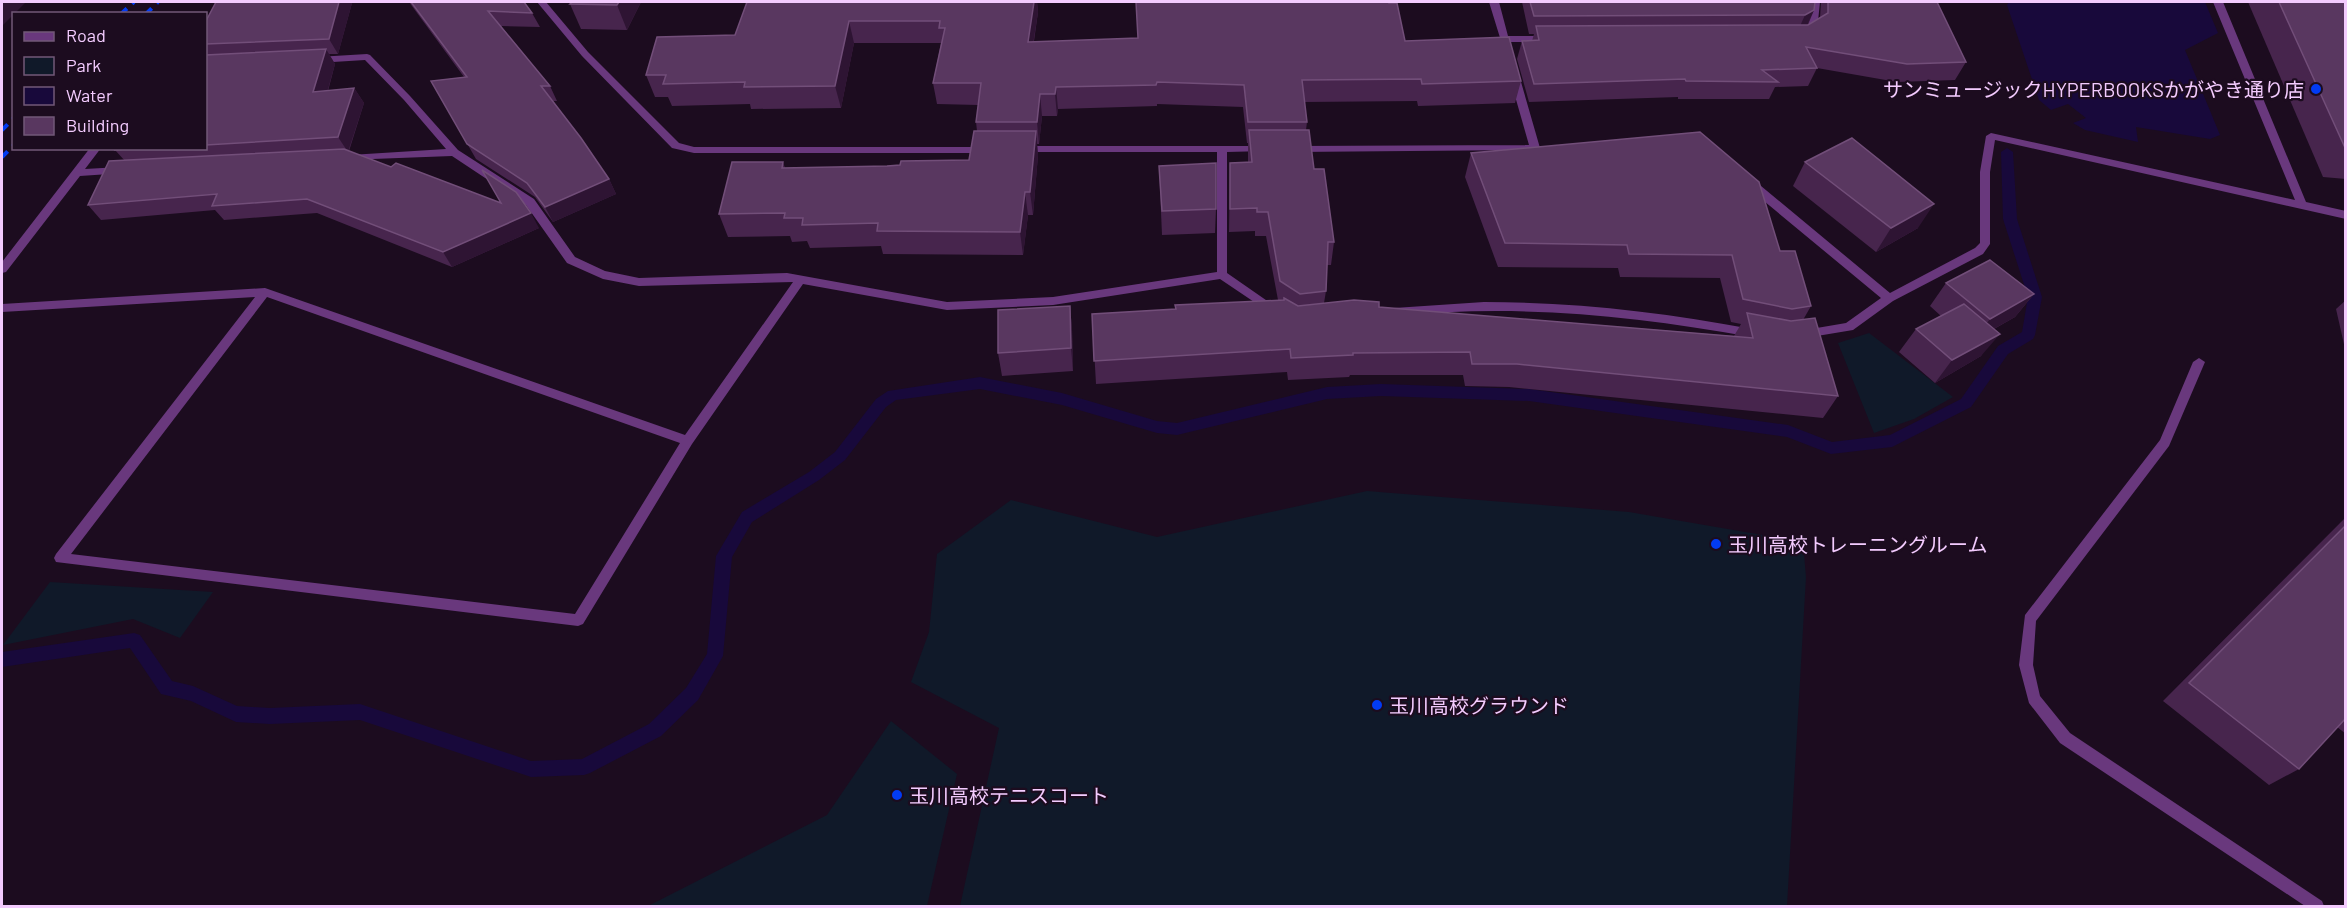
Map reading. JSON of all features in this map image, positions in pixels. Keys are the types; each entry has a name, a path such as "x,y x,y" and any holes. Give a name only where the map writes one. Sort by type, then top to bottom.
{"street":[{"path":"542,2 585,54 676,146 694,150 994,150"},
{"path":"1494,2 1535,148"},
{"path":"1799,38 1812,31 1815,2"},
{"path":"2218,2 2302,205"},
{"path":"1505,39 1563,39"},
{"path":"309,60 367,57 407,98 454,152 530,202 571,260 603,275 639,282 787,277 947,306 1053,301 1222,275 1286,317"},
{"path":"1790,336 1849,327 1889,298 1978,251 1985,244 1985,172 1991,136 2346,214"},
{"path":"1280,149 1546,148"},
{"path":"1222,149 1222,275"},
{"path":"1006,150 1268,149"},
{"path":"2,268 94,150"},
{"path":"336,158 454,152"},
{"path":"76,173 135,170"},
{"path":"1745,179 1889,298"},
{"path":"265,292 60,558 578,620 688,441 801,279"},
{"path":"2,308 265,292 688,441"},
{"path":"1384,313 1429,307 1560,306 1697,322 1767,335"},
{"path":"2199,362 2165,443 2030,619 2026,664 2034,699 2065,738 2317,906"}],"green space":[{"path":"1869,333 1953,397 1914,419 1874,433 1838,343"},
{"name":"玉川高校グラウンド","path":"1367,491 1629,512 1803,542 1806,577 1787,906 960,906 999,728 911,682 929,632 937,554 1011,500 1157,537"},
{"path":"50,582 213,592 180,638 133,619 3,645"},
{"name":"玉川高校テニスコート","path":"891,721 957,774 927,906 648,906 827,815"}],"water":[{"path":"2009,2 2205,2 2218,33 2185,50 2220,135 2210,139 2136,127 2138,142 2085,130 2073,123 2086,118 2068,104 2051,110 2039,100 2007,5"}],"building":[{"path":"216,2 339,2 329,39 207,44 207,19"},
{"path":"411,2 524,2 532,13 488,11 550,86 541,86 609,179 545,207 527,183 467,144 431,81 467,77"},
{"path":"572,2 619,2 617,5 570,4"},
{"path":"747,2 1034,2 1028,42 1138,38 1136,2 1389,2 1397,3 1405,41 1509,37 1521,81 1422,84 1421,79 1302,80 1307,122 1248,122 1244,85 1157,82 1156,85 1056,87 1055,94 1040,94 1037,122 976,122 981,83 933,83 945,28 939,28 940,21 849,21 835,86 744,87 745,82 663,84 666,75 646,75 657,37 735,35"},
{"path":"1530,2 1815,2 1814,10 1805,15 1534,16"},
{"path":"1828,2 1937,2 1966,62 1907,64 1806,47 1817,68 1762,70 1778,82 1686,81 1685,79 1534,84 1522,41 1539,40 1536,26 1808,25 1828,13"},
{"path":"2279,2 2346,2 2346,150"},
{"path":"326,49 313,92 354,88 338,137 207,145 207,55"},
{"path":"1249,130 1309,130 1314,169 1324,169 1334,242 1328,242 1326,291 1300,294 1280,281 1268,212 1257,212 1257,208 1230,209 1230,163 1252,162"},
{"path":"974,131 1036,131 1030,192 1025,192 1020,232 877,231 878,223 802,225 803,218 784,218 785,213 719,214 732,162 783,162 782,168 887,166 900,165 901,161 969,160"},
{"path":"1700,132 1759,182 1780,251 1795,251 1811,306 1792,309 1743,299 1732,255 1629,254 1627,245 1505,243 1471,153"},
{"path":"1852,138 1934,204 1891,228 1805,162"},
{"path":"344,149 391,167 396,163 501,203 482,170 516,192 531,213 443,252 307,199 212,206 217,194 88,205 109,161"},
{"path":"1216,163 1216,209 1162,211 1159,166"},
{"path":"1990,260 2034,294 1990,319 1946,283"},
{"path":"1284,298 1298,306 1354,300 1379,302 1379,307 1753,338 1747,313 1791,321 1815,318 1838,396 1517,364 1472,364 1470,352 1353,353 1353,355 1291,358 1290,349 1094,361 1092,314 1176,309 1175,305 1284,300"},
{"path":"1964,304 2000,334 1952,360 1916,329"},
{"path":"1070,306 1071,348 998,353 998,310"},
{"path":"2346,525 2346,718 2299,769 2189,683"}],"waterway":[{"path":"2,660 134,640 167,688 193,694 236,714 270,716 360,712 531,769 584,767 655,730 692,694 715,656 724,556 747,517 814,476 840,456 881,403 893,395 980,383 1062,399 1157,427 1177,429 1327,393 1381,390 1529,395 1788,431 1831,448 1892,441 1966,403 2003,350 2028,335 2035,297 2010,219 2007,152"}],"railway":[{"path":"123,12 134,2"},
{"path":"148,12 158,2"},
{"path":"2,130 12,120"},
{"path":"2,157 12,147"}],"place":[{"name":"サンミュージックHYPERBOOKSかがやき通り店","path":"2316,89"},
{"name":"玉川高校トレーニングルーム","path":"1716,544"},
{"name":"玉川高校グラウンド","path":"1377,705"},
{"name":"玉川高校テニスコート","path":"897,795"}]}
